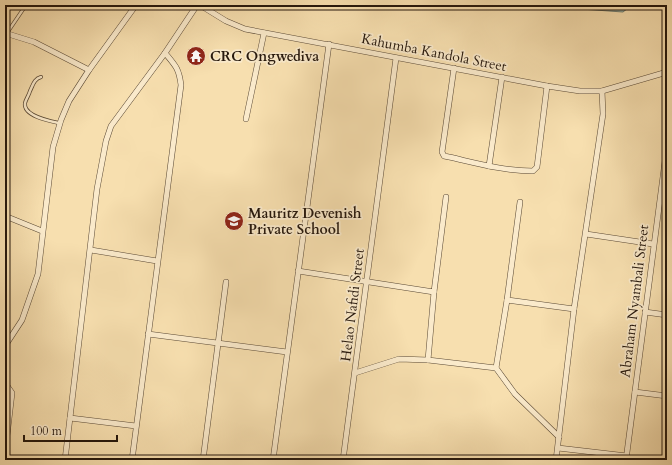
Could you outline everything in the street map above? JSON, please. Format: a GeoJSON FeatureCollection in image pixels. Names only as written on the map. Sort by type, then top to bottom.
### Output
{"type":"FeatureCollection","features":[{"type":"Feature","properties":{"kind":"street"},"geometry":{"type":"LineString","coordinates":[[5,346],[8,338],[22,320],[38,274],[53,147],[60,124],[69,101],[89,70],[136,5]]}},
{"type":"Feature","properties":{"kind":"street"},"geometry":{"type":"LineString","coordinates":[[65,460],[97,189],[106,141],[111,126],[199,5]]}},
{"type":"Feature","properties":{"kind":"street","name":"Kahumba Kandola Street"},"geometry":{"type":"LineString","coordinates":[[199,5],[226,21],[245,29],[580,91],[602,91],[667,72]]}},
{"type":"Feature","properties":{"kind":"street"},"geometry":{"type":"LineString","coordinates":[[6,33],[34,42],[89,70]]}},
{"type":"Feature","properties":{"kind":"street"},"geometry":{"type":"LineString","coordinates":[[246,119],[264,33]]}},
{"type":"Feature","properties":{"kind":"street"},"geometry":{"type":"LineString","coordinates":[[273,460],[329,44]]}},
{"type":"Feature","properties":{"kind":"street"},"geometry":{"type":"LineString","coordinates":[[132,460],[181,86],[179,72],[164,53]]}},
{"type":"Feature","properties":{"kind":"street","name":"Helao Nafidi Street"},"geometry":{"type":"LineString","coordinates":[[343,460],[396,58]]}},
{"type":"Feature","properties":{"kind":"street"},"geometry":{"type":"LineString","coordinates":[[454,68],[442,152],[444,156],[489,166],[520,171],[533,171],[537,167],[547,86]]}},
{"type":"Feature","properties":{"kind":"street"},"geometry":{"type":"LineString","coordinates":[[489,166],[502,77]]}},
{"type":"Feature","properties":{"kind":"street"},"geometry":{"type":"LineString","coordinates":[[556,460],[574,309],[603,114],[602,91]]}},
{"type":"Feature","properties":{"kind":"street","name":"Abraham Nyambali Street"},"geometry":{"type":"LineString","coordinates":[[627,458],[653,244],[667,146]]}},
{"type":"Feature","properties":{"kind":"street"},"geometry":{"type":"LineString","coordinates":[[428,360],[434,292],[446,197]]}},
{"type":"Feature","properties":{"kind":"street"},"geometry":{"type":"LineString","coordinates":[[520,202],[496,368],[515,394],[559,437]]}},
{"type":"Feature","properties":{"kind":"street"},"geometry":{"type":"LineString","coordinates":[[5,216],[42,231]]}},
{"type":"Feature","properties":{"kind":"street"},"geometry":{"type":"LineString","coordinates":[[586,234],[653,244]]}},
{"type":"Feature","properties":{"kind":"street"},"geometry":{"type":"LineString","coordinates":[[91,250],[157,261]]}},
{"type":"Feature","properties":{"kind":"street"},"geometry":{"type":"LineString","coordinates":[[298,271],[434,292]]}},
{"type":"Feature","properties":{"kind":"street"},"geometry":{"type":"LineString","coordinates":[[202,460],[226,282]]}},
{"type":"Feature","properties":{"kind":"street"},"geometry":{"type":"LineString","coordinates":[[507,300],[574,309]]}},
{"type":"Feature","properties":{"kind":"street"},"geometry":{"type":"LineString","coordinates":[[645,312],[667,315]]}},
{"type":"Feature","properties":{"kind":"street"},"geometry":{"type":"LineString","coordinates":[[148,334],[287,352]]}},
{"type":"Feature","properties":{"kind":"street"},"geometry":{"type":"LineString","coordinates":[[355,373],[399,359],[428,360],[496,368]]}},
{"type":"Feature","properties":{"kind":"street"},"geometry":{"type":"LineString","coordinates":[[5,383],[12,393],[5,453]]}},
{"type":"Feature","properties":{"kind":"street"},"geometry":{"type":"LineString","coordinates":[[635,392],[667,396]]}},
{"type":"Feature","properties":{"kind":"street"},"geometry":{"type":"LineString","coordinates":[[70,418],[136,426]]}},
{"type":"Feature","properties":{"kind":"street"},"geometry":{"type":"LineString","coordinates":[[558,448],[627,458]]}},
{"type":"Feature","properties":{"kind":"lane"},"geometry":{"type":"LineString","coordinates":[[6,33],[26,5]]}},
{"type":"Feature","properties":{"kind":"lane"},"geometry":{"type":"LineString","coordinates":[[41,77],[36,79],[34,83],[25,103],[26,110],[30,114],[60,124]]}},
{"type":"Feature","properties":{"kind":"water"},"geometry":{"type":"Polygon","coordinates":[[[577,5],[632,5],[623,12],[581,9],[577,5]]]}},
{"type":"Feature","properties":{"kind":"place","name":"CRC Ongwediva"},"geometry":{"type":"Point","coordinates":[196,56]}},
{"type":"Feature","properties":{"kind":"place","name":"Mauritz Devenish Private School"},"geometry":{"type":"Point","coordinates":[234,221]}}]}
